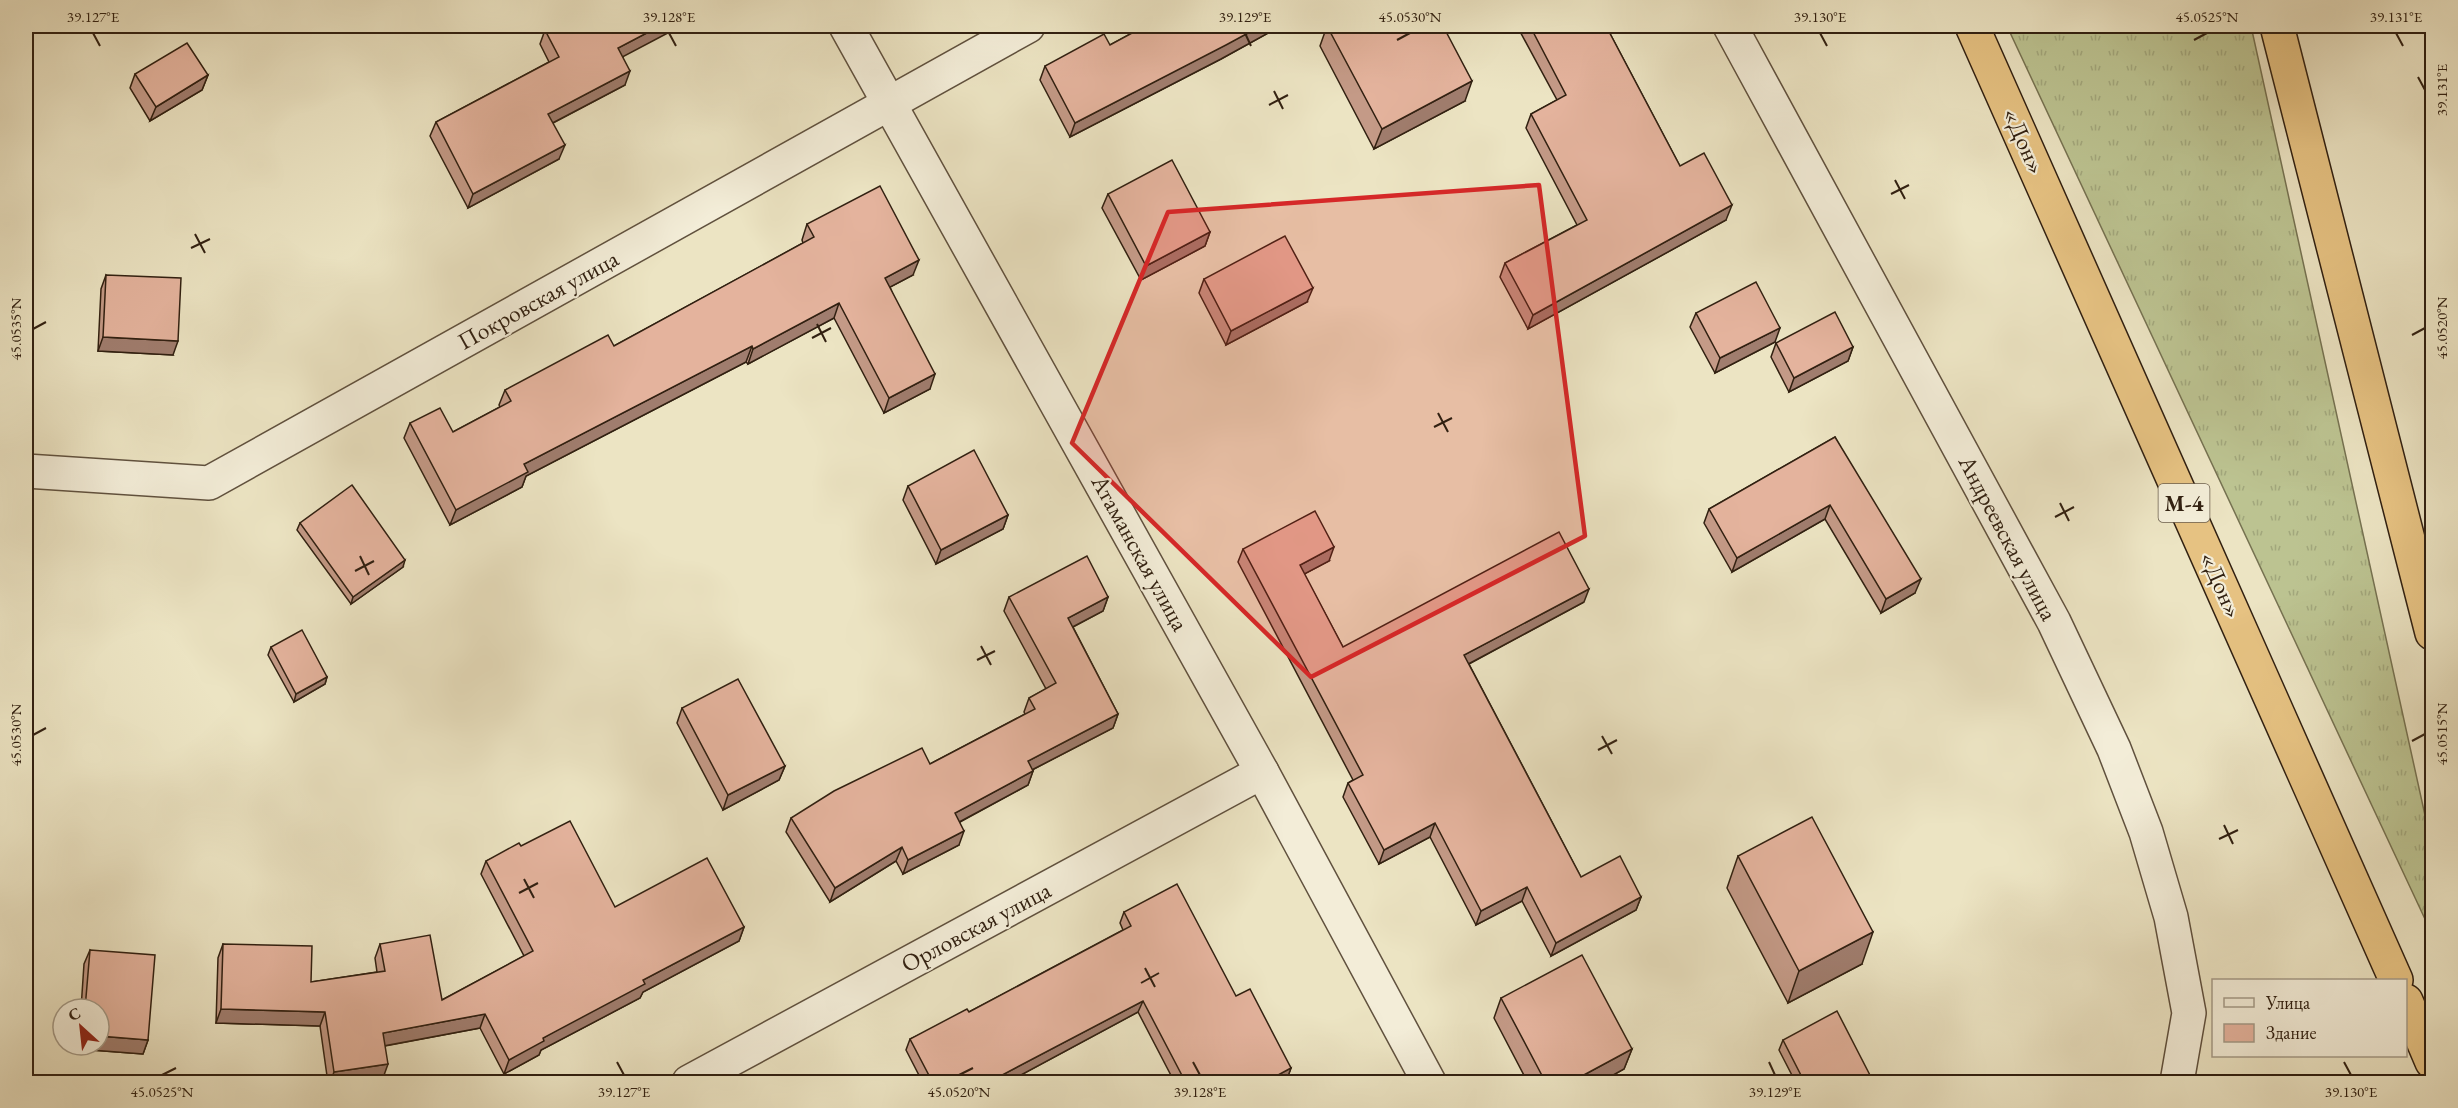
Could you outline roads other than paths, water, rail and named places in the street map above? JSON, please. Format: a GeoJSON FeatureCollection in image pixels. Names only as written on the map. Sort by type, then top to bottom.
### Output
{"type":"FeatureCollection","features":[{"type":"Feature","properties":{"kind":"highway","name":"«Дон»"},"geometry":{"type":"LineString","coordinates":[[1972,26],[2395,979]]}},
{"type":"Feature","properties":{"kind":"highway"},"geometry":{"type":"LineString","coordinates":[[2277,26],[2433,633]]}},
{"type":"Feature","properties":{"kind":"highway"},"geometry":{"type":"LineString","coordinates":[[2407,1003],[2433,1062]]}},
{"type":"Feature","properties":{"kind":"street","name":"Атаманская улица"},"geometry":{"type":"LineString","coordinates":[[846,26],[1262,772],[1429,1083]]}},
{"type":"Feature","properties":{"kind":"street","name":"Покровская улица"},"geometry":{"type":"LineString","coordinates":[[26,471],[209,483],[1028,26]]}},
{"type":"Feature","properties":{"kind":"street","name":"Андреевская улица"},"geometry":{"type":"LineString","coordinates":[[1730,26],[2054,622],[2114,749],[2146,832],[2171,917],[2189,1013],[2177,1083]]}},
{"type":"Feature","properties":{"kind":"street","name":"Орловская улица"},"geometry":{"type":"LineString","coordinates":[[689,1083],[1262,772]]}}]}
